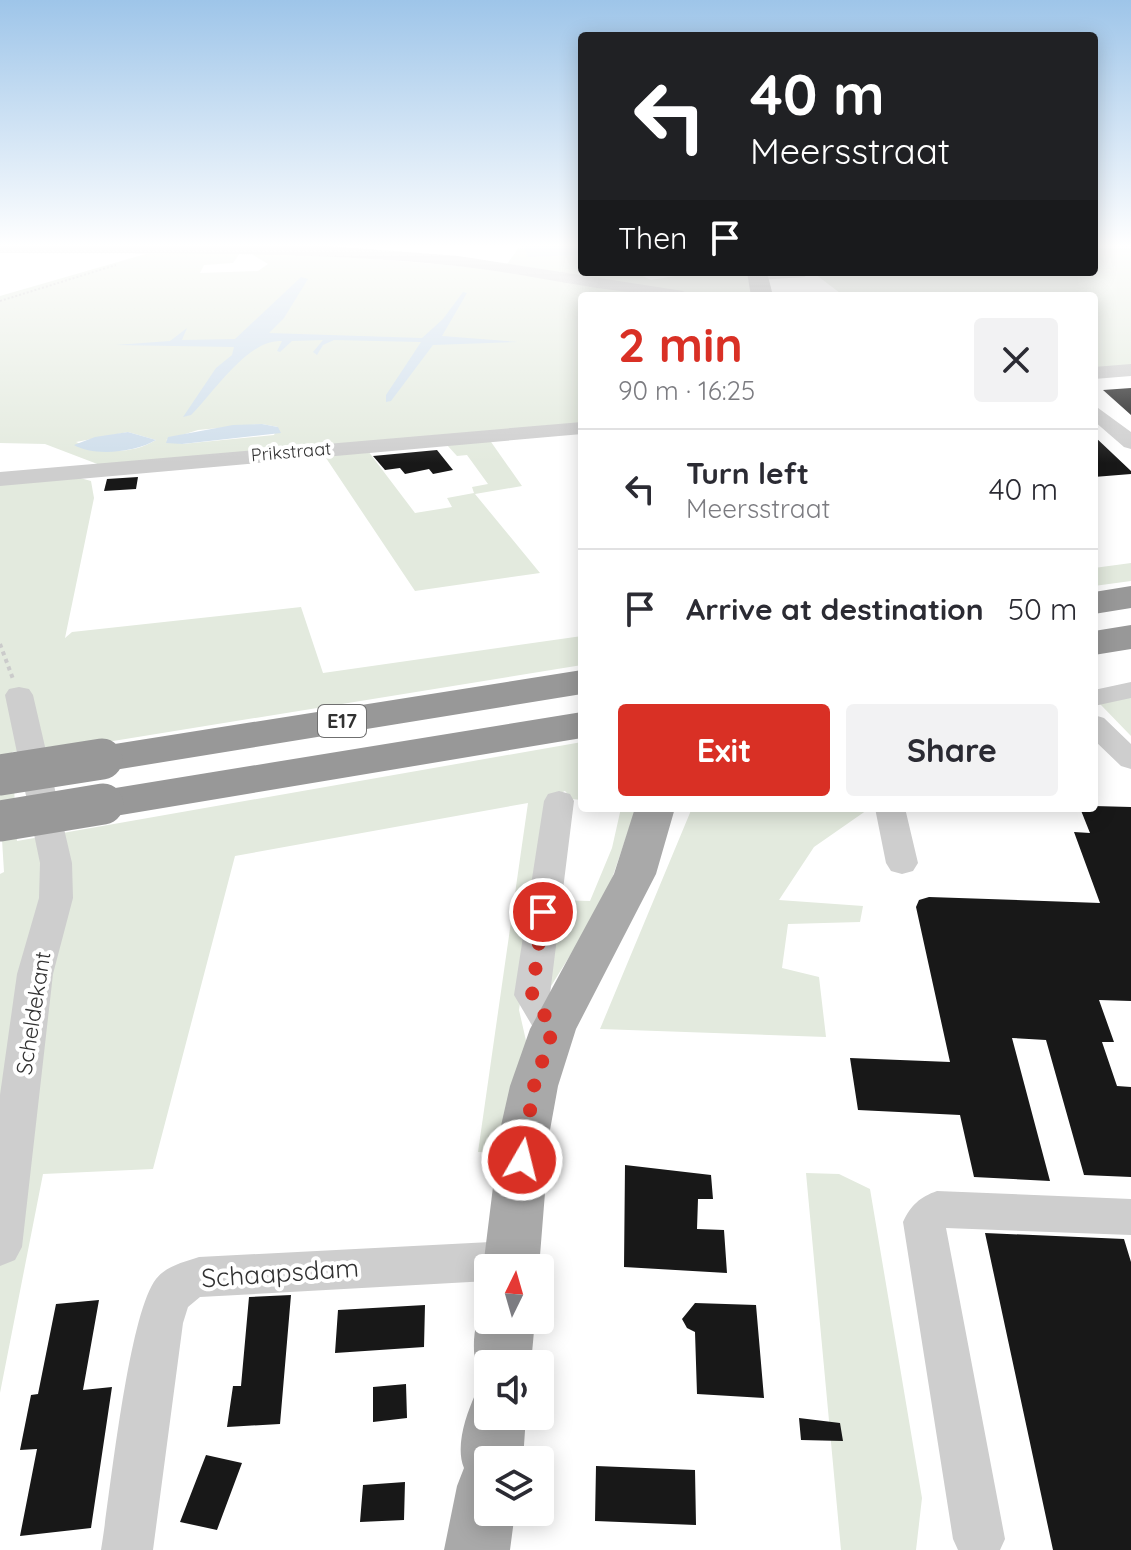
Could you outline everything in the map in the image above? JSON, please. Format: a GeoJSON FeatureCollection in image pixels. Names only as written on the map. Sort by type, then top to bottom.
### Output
{"type":"FeatureCollection","features":[{"type":"Feature","properties":{"kind":"highway"},"geometry":{"type":"LineString","coordinates":[[1098,602],[1131,597]]}},
{"type":"Feature","properties":{"kind":"highway"},"geometry":{"type":"LineString","coordinates":[[1098,642],[1131,637]]}},
{"type":"Feature","properties":{"kind":"highway","name":"E17"},"geometry":{"type":"LineString","coordinates":[[0,775],[578,683]]}},
{"type":"Feature","properties":{"kind":"highway","name":"E17"},"geometry":{"type":"LineString","coordinates":[[0,821],[578,726]]}},
{"type":"Feature","properties":{"kind":"main road"},"geometry":{"type":"LineString","coordinates":[[513,1254],[525,1130],[534,1086],[553,1029],[635,874],[654,812]]}},
{"type":"Feature","properties":{"kind":"main road"},"geometry":{"type":"LineString","coordinates":[[477,1550],[481,1526]]}},
{"type":"Feature","properties":{"kind":"street"},"geometry":{"type":"LineString","coordinates":[[1098,373],[1131,370]]}},
{"type":"Feature","properties":{"kind":"street"},"geometry":{"type":"LineString","coordinates":[[1098,416],[1131,443]]}},
{"type":"Feature","properties":{"kind":"street","name":"Prikstraat"},"geometry":{"type":"LineString","coordinates":[[0,479],[578,428]]}},
{"type":"Feature","properties":{"kind":"street"},"geometry":{"type":"LineString","coordinates":[[1098,697],[1131,690]]}},
{"type":"Feature","properties":{"kind":"street","name":"Scheldekant"},"geometry":{"type":"LineString","coordinates":[[0,1247],[35,974],[56,898],[56,863],[19,695]]}},
{"type":"Feature","properties":{"kind":"street"},"geometry":{"type":"LineString","coordinates":[[1098,728],[1131,760]]}},
{"type":"Feature","properties":{"kind":"street"},"geometry":{"type":"LineString","coordinates":[[553,1029],[532,995],[559,801]]}},
{"type":"Feature","properties":{"kind":"street"},"geometry":{"type":"LineString","coordinates":[[891,812],[902,863]]}},
{"type":"Feature","properties":{"kind":"street"},"geometry":{"type":"LineString","coordinates":[[979,1539],[924,1222],[937,1209],[1131,1217]]}},
{"type":"Feature","properties":{"kind":"street","name":"Schaapsdam"},"geometry":{"type":"LineString","coordinates":[[127,1550],[160,1323],[167,1298],[174,1288],[199,1277],[474,1266]]}},
{"type":"Feature","properties":{"kind":"path"},"geometry":{"type":"LineString","coordinates":[[0,644],[19,695]]}},
{"type":"Feature","properties":{"kind":"shaded area"},"geometry":{"type":"Polygon","coordinates":[[[0,318],[578,318],[578,426],[365,447],[415,513],[452,507],[447,498],[474,493],[472,487],[488,484],[467,455],[457,456],[447,445],[489,439],[522,486],[475,494],[540,573],[415,591],[322,452],[100,465],[45,444],[0,443],[0,318]],[[262,424],[198,430],[166,440],[182,444],[274,435],[278,427],[262,424]],[[128,432],[76,442],[116,451],[137,448],[156,440],[128,432]]]}},
{"type":"Feature","properties":{"kind":"shaded area"},"geometry":{"type":"Polygon","coordinates":[[[1098,318],[1131,318],[1131,368],[1098,371],[1098,318]]]}},
{"type":"Feature","properties":{"kind":"shaded area"},"geometry":{"type":"Polygon","coordinates":[[[80,478],[91,481],[94,498],[65,638],[72,632],[301,607],[323,673],[578,637],[578,666],[107,742],[107,739],[12,752],[17,841],[578,743],[578,800],[572,799],[565,791],[550,798],[519,1010],[527,1045],[501,1153],[478,1152],[528,803],[235,856],[153,1169],[43,1174],[0,1393],[0,874],[4,872],[0,807],[0,482],[80,478]]]}},
{"type":"Feature","properties":{"kind":"shaded area"},"geometry":{"type":"Polygon","coordinates":[[[1131,563],[1131,581],[1098,585],[1098,567],[1131,563]]]}},
{"type":"Feature","properties":{"kind":"shaded area"},"geometry":{"type":"Polygon","coordinates":[[[1131,697],[1131,736],[1100,704],[1131,697]]]}},
{"type":"Feature","properties":{"kind":"shaded area"},"geometry":{"type":"Polygon","coordinates":[[[620,812],[635,812],[605,899],[548,991],[555,900],[590,901],[612,848],[620,812]]]}},
{"type":"Feature","properties":{"kind":"shaded area"},"geometry":{"type":"Polygon","coordinates":[[[690,812],[864,812],[814,847],[779,900],[863,906],[860,922],[788,924],[782,968],[819,977],[826,1037],[600,1029],[690,812]]]}},
{"type":"Feature","properties":{"kind":"shaded area"},"geometry":{"type":"Polygon","coordinates":[[[806,1173],[839,1174],[870,1189],[922,1498],[916,1550],[841,1550],[806,1173]]]}},
{"type":"Feature","properties":{"kind":"water"},"geometry":{"type":"Polygon","coordinates":[[[257,318],[284,318],[269,333],[422,338],[443,318],[452,318],[442,336],[518,342],[433,345],[391,401],[386,402],[386,395],[421,342],[334,340],[323,345],[317,355],[313,352],[323,340],[292,341],[280,352],[277,351],[282,341],[270,342],[245,357],[191,415],[183,417],[216,368],[232,355],[234,347],[115,345],[170,341],[187,328],[182,340],[235,339],[257,318]]]}},
{"type":"Feature","properties":{"kind":"water"},"geometry":{"type":"Polygon","coordinates":[[[233,425],[278,427],[281,433],[166,443],[168,437],[233,425]]]}},
{"type":"Feature","properties":{"kind":"water"},"geometry":{"type":"Polygon","coordinates":[[[128,432],[156,440],[138,448],[115,452],[92,451],[74,445],[95,437],[128,432]]]}},
{"type":"Feature","properties":{"kind":"building"},"geometry":{"type":"Polygon","coordinates":[[[1131,388],[1131,415],[1103,390],[1131,388]]]}},
{"type":"Feature","properties":{"kind":"building"},"geometry":{"type":"Polygon","coordinates":[[[1098,440],[1131,471],[1131,474],[1098,477],[1098,440]]]}},
{"type":"Feature","properties":{"kind":"building"},"geometry":{"type":"Polygon","coordinates":[[[437,450],[453,470],[433,474],[429,469],[405,474],[400,468],[385,470],[373,456],[437,450]]]}},
{"type":"Feature","properties":{"kind":"building"},"geometry":{"type":"Polygon","coordinates":[[[138,477],[136,489],[104,491],[107,479],[138,477]]]}},
{"type":"Feature","properties":{"kind":"building"},"geometry":{"type":"Polygon","coordinates":[[[1098,806],[1131,807],[1131,1001],[1099,1000],[1114,1042],[1102,1042],[1117,1086],[1131,1087],[1131,1177],[1084,1175],[1046,1040],[1012,1038],[1050,1181],[974,1177],[960,1115],[858,1110],[850,1058],[950,1062],[916,907],[919,900],[929,897],[1100,903],[1074,832],[1090,833],[1082,812],[1098,812],[1098,806]]]}},
{"type":"Feature","properties":{"kind":"building"},"geometry":{"type":"Polygon","coordinates":[[[625,1165],[711,1175],[713,1199],[698,1199],[697,1229],[724,1230],[727,1273],[624,1267],[625,1165]]]}},
{"type":"Feature","properties":{"kind":"building"},"geometry":{"type":"Polygon","coordinates":[[[985,1233],[1124,1239],[1131,1262],[1131,1550],[1053,1550],[985,1233]]]}},
{"type":"Feature","properties":{"kind":"building"},"geometry":{"type":"Polygon","coordinates":[[[291,1295],[280,1424],[227,1427],[233,1386],[241,1386],[249,1297],[291,1295]]]}},
{"type":"Feature","properties":{"kind":"building"},"geometry":{"type":"Polygon","coordinates":[[[99,1300],[83,1390],[112,1387],[91,1528],[20,1536],[37,1449],[20,1450],[31,1395],[38,1394],[56,1304],[99,1300]]]}},
{"type":"Feature","properties":{"kind":"building"},"geometry":{"type":"Polygon","coordinates":[[[695,1303],[756,1305],[764,1398],[697,1394],[695,1332],[687,1328],[682,1319],[695,1303]]]}},
{"type":"Feature","properties":{"kind":"building"},"geometry":{"type":"Polygon","coordinates":[[[425,1305],[424,1347],[335,1353],[338,1310],[425,1305]]]}},
{"type":"Feature","properties":{"kind":"building"},"geometry":{"type":"Polygon","coordinates":[[[406,1384],[407,1418],[373,1422],[373,1387],[406,1384]]]}},
{"type":"Feature","properties":{"kind":"building"},"geometry":{"type":"Polygon","coordinates":[[[799,1418],[840,1423],[843,1441],[801,1440],[799,1418]]]}},
{"type":"Feature","properties":{"kind":"building"},"geometry":{"type":"Polygon","coordinates":[[[206,1455],[242,1463],[217,1530],[180,1522],[206,1455]]]}},
{"type":"Feature","properties":{"kind":"building"},"geometry":{"type":"Polygon","coordinates":[[[596,1466],[695,1470],[696,1525],[595,1521],[596,1466]]]}},
{"type":"Feature","properties":{"kind":"building"},"geometry":{"type":"Polygon","coordinates":[[[405,1482],[404,1520],[360,1522],[363,1485],[405,1482]]]}},
{"type":"Feature","properties":{"kind":"route"},"geometry":{"type":"LineString","coordinates":[[522,1160],[534,1086],[553,1029],[532,995],[543,912]]}}]}
